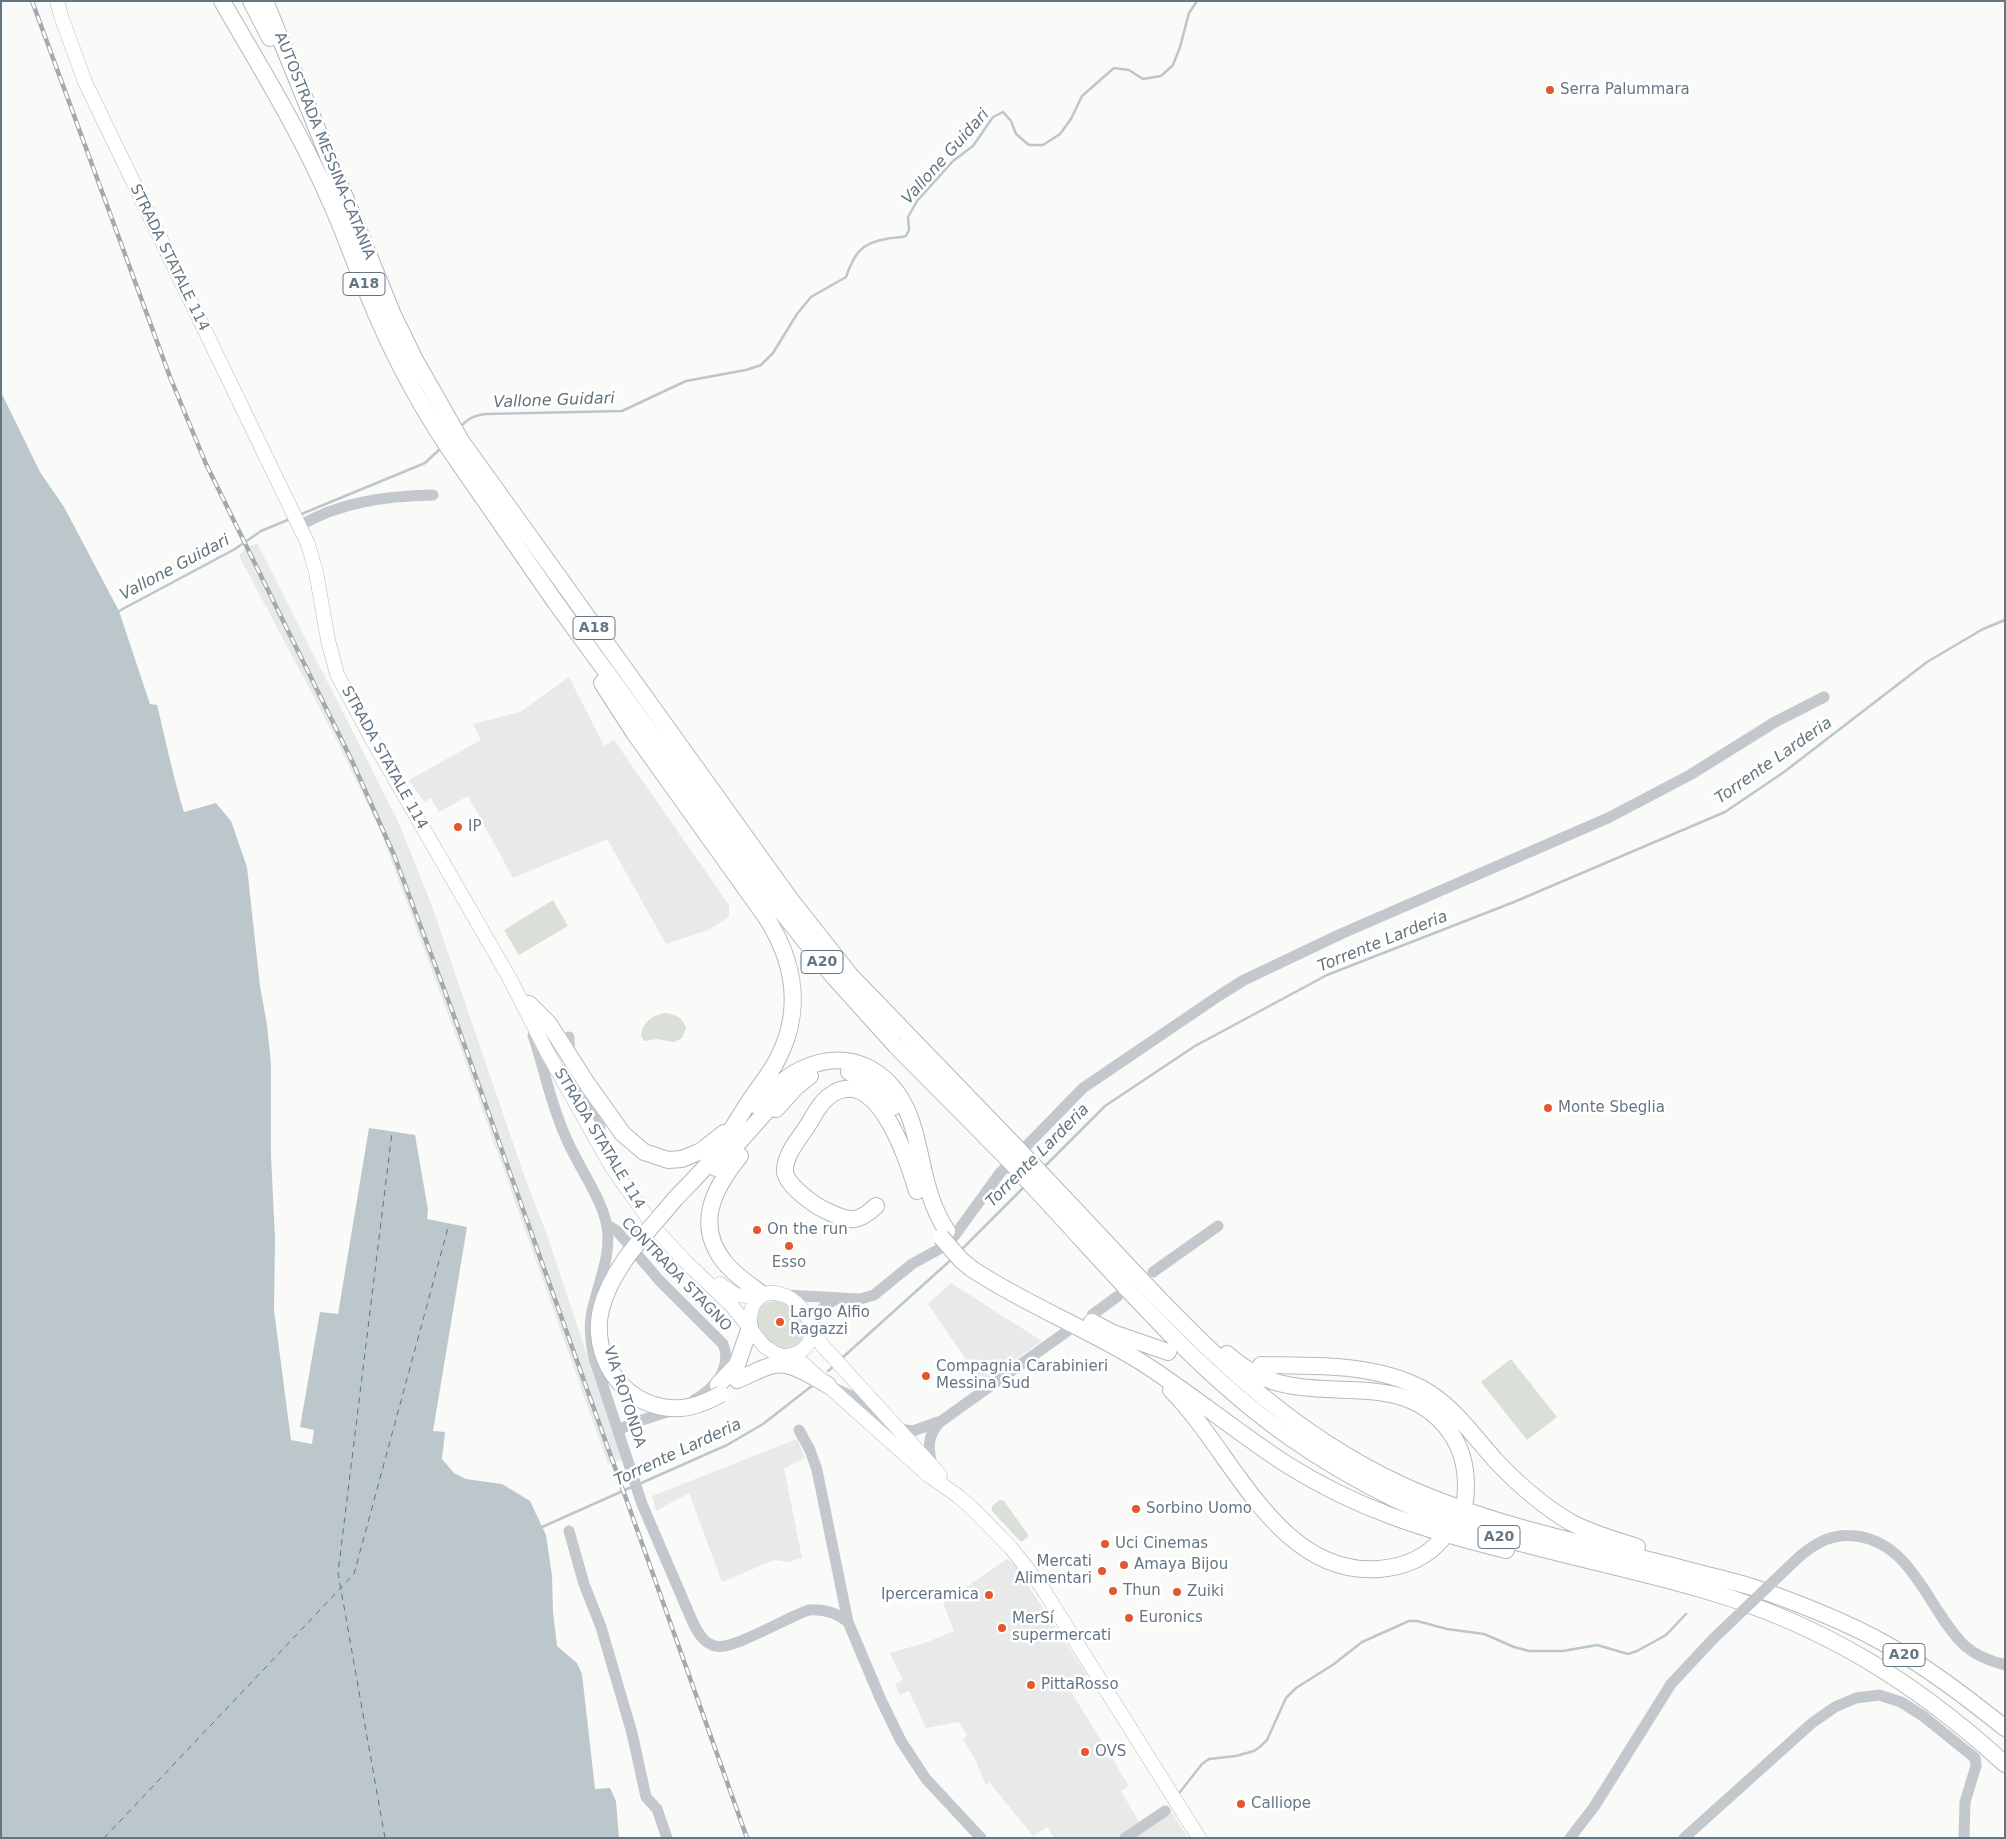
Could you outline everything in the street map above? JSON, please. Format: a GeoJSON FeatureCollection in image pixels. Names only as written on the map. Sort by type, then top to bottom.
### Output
{"type":"FeatureCollection","features":[{"type":"Feature","properties":{"kind":"highway"},"geometry":{"type":"LineString","coordinates":[[213,1],[262,69]]}},
{"type":"Feature","properties":{"kind":"highway","name":"AUTOSTRADA MESSINA-CATANIA"},"geometry":{"type":"LineString","coordinates":[[222,1],[297,132],[331,201],[367,294],[390,344],[444,428]]}},
{"type":"Feature","properties":{"kind":"highway"},"geometry":{"type":"LineString","coordinates":[[230,1],[262,69]]}},
{"type":"Feature","properties":{"kind":"highway"},"geometry":{"type":"LineString","coordinates":[[251,1],[316,124]]}},
{"type":"Feature","properties":{"kind":"highway","name":"AUTOSTRADA MESSINA-CATANIA"},"geometry":{"type":"LineString","coordinates":[[266,3],[393,315],[415,360],[444,428]]}},
{"type":"Feature","properties":{"kind":"highway","name":"A18"},"geometry":{"type":"LineString","coordinates":[[444,428],[556,603],[666,741]]}},
{"type":"Feature","properties":{"kind":"highway","name":"A18"},"geometry":{"type":"LineString","coordinates":[[455,446],[666,741]]}},
{"type":"Feature","properties":{"kind":"highway"},"geometry":{"type":"LineString","coordinates":[[556,603],[589,662],[634,734],[766,917],[777,934],[787,956],[793,994],[791,1021],[787,1036],[768,1076],[715,1155],[679,1203]]}},
{"type":"Feature","properties":{"kind":"highway","name":"A20"},"geometry":{"type":"LineString","coordinates":[[666,741],[777,906],[833,976],[896,1046],[1012,1153],[1214,1356],[1248,1386],[1316,1438],[1350,1459],[1401,1485],[1472,1514],[1548,1536],[1728,1580],[1813,1610],[1882,1642],[1952,1687],[2005,1728]]}},
{"type":"Feature","properties":{"kind":"highway"},"geometry":{"type":"LineString","coordinates":[[526,1006],[546,1020],[588,1085],[607,1124],[650,1156],[668,1160],[682,1159],[701,1151],[782,1081],[801,1069],[819,1062],[838,1060],[870,1068],[890,1083],[906,1110],[913,1127],[928,1192],[944,1234],[955,1254],[975,1266],[1113,1333],[1168,1352]]}},
{"type":"Feature","properties":{"kind":"highway"},"geometry":{"type":"LineString","coordinates":[[569,1037],[607,1124]]}},
{"type":"Feature","properties":{"kind":"highway"},"geometry":{"type":"LineString","coordinates":[[828,1385],[796,1368],[779,1364],[768,1366],[737,1380],[693,1406],[672,1408],[656,1406],[637,1397],[619,1383],[611,1373],[601,1354],[599,1321],[608,1292],[625,1261],[679,1203],[771,1105],[785,1092],[810,1076],[824,1071],[842,1070],[866,1079],[879,1089],[891,1104],[901,1125],[909,1151],[913,1176]]}},
{"type":"Feature","properties":{"kind":"highway"},"geometry":{"type":"LineString","coordinates":[[760,1295],[732,1270],[716,1249],[709,1224],[710,1207],[715,1192],[733,1164],[780,1104],[796,1087],[810,1076]]}},
{"type":"Feature","properties":{"kind":"highway"},"geometry":{"type":"LineString","coordinates":[[876,1206],[866,1215],[854,1220],[824,1210],[808,1199],[790,1182],[785,1173],[788,1158],[819,1107],[830,1096],[844,1090],[860,1091],[873,1099],[886,1115],[898,1138],[924,1210],[944,1234]]}},
{"type":"Feature","properties":{"kind":"highway"},"geometry":{"type":"LineString","coordinates":[[1064,1205],[1102,1227],[1210,1340],[1244,1367],[1264,1378],[1287,1385],[1386,1392],[1413,1401],[1428,1409],[1449,1430],[1461,1454],[1466,1472],[1465,1501]]}},
{"type":"Feature","properties":{"kind":"highway","name":"A20"},"geometry":{"type":"LineString","coordinates":[[1064,1205],[1145,1307],[1210,1372],[1269,1422],[1343,1471],[1396,1499],[1466,1527],[1544,1550],[1704,1590],[1763,1610],[1802,1626],[1848,1648],[1884,1669],[1939,1707],[2005,1764]]}},
{"type":"Feature","properties":{"kind":"highway"},"geometry":{"type":"LineString","coordinates":[[975,1266],[997,1285],[1086,1331],[1148,1367],[1185,1391],[1288,1465],[1346,1498],[1416,1526],[1461,1539],[1608,1574],[1657,1578]]}},
{"type":"Feature","properties":{"kind":"highway"},"geometry":{"type":"LineString","coordinates":[[719,1390],[737,1365],[750,1327]]}},
{"type":"Feature","properties":{"kind":"highway"},"geometry":{"type":"LineString","coordinates":[[737,1380],[754,1364],[781,1355]]}},
{"type":"Feature","properties":{"kind":"highway"},"geometry":{"type":"LineString","coordinates":[[1261,1365],[1358,1369],[1383,1374],[1411,1383],[1445,1405],[1520,1484],[1541,1502],[1571,1522],[1622,1542],[1698,1563],[1728,1580]]}},
{"type":"Feature","properties":{"kind":"highway"},"geometry":{"type":"LineString","coordinates":[[1148,1367],[1193,1414],[1257,1503],[1279,1526],[1309,1550],[1327,1560],[1346,1567],[1359,1570],[1386,1569],[1412,1562],[1430,1551],[1442,1539]]}},
{"type":"Feature","properties":{"kind":"main road","name":"STRADA STATALE 114"},"geometry":{"type":"LineString","coordinates":[[57,1],[89,91],[296,519],[313,560],[328,640],[337,674],[526,1006],[613,1169],[647,1219],[671,1248],[732,1306],[750,1327]]}},
{"type":"Feature","properties":{"kind":"main road","name":"STRADA STATALE 114"},"geometry":{"type":"LineString","coordinates":[[565,1077],[607,1124],[620,1162],[672,1236],[727,1290],[741,1296],[760,1295]]}},
{"type":"Feature","properties":{"kind":"main road"},"geometry":{"type":"LineString","coordinates":[[958,1496],[928,1474],[910,1451],[899,1429],[822,1345],[801,1308],[783,1295],[772,1293],[760,1295],[750,1312],[750,1327],[764,1346],[781,1355],[801,1362],[910,1451],[932,1466],[958,1496],[999,1534],[1041,1586],[1199,1838]]}},
{"type":"Feature","properties":{"kind":"main road"},"geometry":{"type":"LineString","coordinates":[[781,1355],[792,1356],[803,1350],[811,1340],[812,1328]]}},
{"type":"Feature","properties":{"kind":"street"},"geometry":{"type":"LineString","coordinates":[[296,519],[357,503],[404,496],[432,495]]}},
{"type":"Feature","properties":{"kind":"street"},"geometry":{"type":"LineString","coordinates":[[783,1295],[837,1299],[865,1299],[874,1296],[912,1264],[943,1247],[961,1229],[1000,1173],[1083,1088],[1220,995],[1244,980],[1343,933],[1608,818],[1690,775],[1775,722],[1824,697]]}},
{"type":"Feature","properties":{"kind":"street","name":"VIA ROTONDA"},"geometry":{"type":"LineString","coordinates":[[526,1006],[546,1084],[559,1123],[572,1154],[600,1206],[607,1225],[608,1246],[591,1315],[590,1340],[594,1358],[642,1504],[700,1637],[709,1644],[719,1647],[729,1645],[809,1610],[821,1610],[835,1614],[848,1622]]}},
{"type":"Feature","properties":{"kind":"street"},"geometry":{"type":"LineString","coordinates":[[559,1123],[556,1092],[565,1077],[570,1056],[569,1037]]}},
{"type":"Feature","properties":{"kind":"street"},"geometry":{"type":"LineString","coordinates":[[546,1084],[565,1077]]}},
{"type":"Feature","properties":{"kind":"street","name":"CONTRADA STAGNO"},"geometry":{"type":"LineString","coordinates":[[607,1225],[617,1231],[659,1280],[723,1344],[726,1356],[720,1376],[711,1388],[700,1397],[677,1408],[633,1423],[620,1435]]}},
{"type":"Feature","properties":{"kind":"street"},"geometry":{"type":"LineString","coordinates":[[1153,1272],[1218,1226]]}},
{"type":"Feature","properties":{"kind":"street"},"geometry":{"type":"LineString","coordinates":[[1092,1315],[1118,1296]]}},
{"type":"Feature","properties":{"kind":"street"},"geometry":{"type":"LineString","coordinates":[[812,1328],[819,1312],[829,1302],[837,1299]]}},
{"type":"Feature","properties":{"kind":"street"},"geometry":{"type":"LineString","coordinates":[[910,1451],[940,1422],[1074,1327]]}},
{"type":"Feature","properties":{"kind":"street"},"geometry":{"type":"LineString","coordinates":[[899,1429],[913,1431],[930,1430]]}},
{"type":"Feature","properties":{"kind":"street"},"geometry":{"type":"LineString","coordinates":[[799,1430],[810,1450],[816,1470],[848,1622],[881,1700],[901,1741],[933,1789],[979,1837]]}},
{"type":"Feature","properties":{"kind":"street"},"geometry":{"type":"LineString","coordinates":[[930,1430],[928,1445],[932,1466]]}},
{"type":"Feature","properties":{"kind":"street"},"geometry":{"type":"LineString","coordinates":[[569,1531],[632,1733],[646,1797],[657,1810],[667,1838]]}},
{"type":"Feature","properties":{"kind":"street"},"geometry":{"type":"LineString","coordinates":[[1570,1838],[1598,1802],[1671,1684],[1714,1638],[1800,1556],[1819,1542],[1833,1536],[1856,1536],[1880,1543],[1901,1559],[1963,1644],[1982,1657],[2005,1665]]}},
{"type":"Feature","properties":{"kind":"street"},"geometry":{"type":"LineString","coordinates":[[1684,1838],[1819,1717],[1845,1702],[1866,1696],[1879,1695],[1895,1699],[1916,1710],[1975,1758],[1976,1766],[1965,1802],[1964,1838]]}},
{"type":"Feature","properties":{"kind":"street"},"geometry":{"type":"LineString","coordinates":[[1125,1838],[1165,1810]]}},
{"type":"Feature","properties":{"kind":"shaded area"},"geometry":{"type":"Polygon","coordinates":[[[1,392],[40,472],[64,507],[119,611],[150,704],[157,705],[184,812],[216,803],[231,821],[247,867],[271,1064],[271,1156],[275,1238],[274,1310],[291,1440],[312,1444],[314,1430],[300,1427],[320,1312],[338,1314],[369,1128],[415,1135],[428,1210],[427,1219],[467,1227],[433,1431],[445,1432],[442,1459],[454,1473],[466,1479],[502,1484],[530,1501],[546,1535],[552,1576],[553,1612],[557,1646],[577,1663],[582,1674],[595,1789],[610,1788],[616,1801],[619,1838],[1,1838],[1,392]]]}},
{"type":"Feature","properties":{"kind":"shaded area"},"geometry":{"type":"Polygon","coordinates":[[[257,543],[398,821],[432,906],[524,1175],[547,1235],[622,1460],[608,1464],[463,1055],[380,830],[333,733],[239,556],[245,549],[257,543]]]}},
{"type":"Feature","properties":{"kind":"shaded area"},"geometry":{"type":"Polygon","coordinates":[[[569,677],[604,746],[614,740],[729,905],[729,917],[708,930],[666,944],[607,839],[513,878],[468,796],[439,812],[431,798],[424,802],[409,780],[481,740],[473,724],[520,712],[569,677]]]}},
{"type":"Feature","properties":{"kind":"shaded area"},"geometry":{"type":"Polygon","coordinates":[[[553,900],[568,926],[519,955],[504,930],[553,900]]]}},
{"type":"Feature","properties":{"kind":"shaded area"},"geometry":{"type":"Polygon","coordinates":[[[664,1013],[675,1015],[683,1021],[686,1028],[682,1038],[674,1042],[657,1039],[644,1041],[641,1035],[646,1023],[664,1013]]]}},
{"type":"Feature","properties":{"kind":"shaded area"},"geometry":{"type":"Polygon","coordinates":[[[951,1283],[1042,1341],[982,1383],[928,1304],[951,1283]]]}},
{"type":"Feature","properties":{"kind":"shaded area"},"geometry":{"type":"Polygon","coordinates":[[[775,1301],[791,1308],[799,1317],[803,1334],[800,1344],[795,1347],[789,1349],[779,1348],[764,1336],[759,1327],[758,1310],[764,1304],[775,1301]]]}},
{"type":"Feature","properties":{"kind":"shaded area"},"geometry":{"type":"Polygon","coordinates":[[[1511,1359],[1557,1417],[1527,1440],[1481,1382],[1511,1359]]]}},
{"type":"Feature","properties":{"kind":"shaded area"},"geometry":{"type":"Polygon","coordinates":[[[797,1439],[805,1458],[784,1468],[802,1558],[788,1562],[774,1560],[722,1582],[689,1493],[656,1511],[652,1496],[797,1439]]]}},
{"type":"Feature","properties":{"kind":"shaded area"},"geometry":{"type":"Polygon","coordinates":[[[1000,1500],[1004,1501],[1029,1536],[1021,1542],[992,1511],[992,1506],[1000,1500]]]}},
{"type":"Feature","properties":{"kind":"shaded area"},"geometry":{"type":"Polygon","coordinates":[[[1007,1559],[1014,1564],[1087,1675],[1069,1688],[1129,1786],[1121,1791],[1140,1823],[1168,1806],[1188,1838],[1054,1838],[1047,1827],[1033,1836],[989,1782],[986,1785],[976,1761],[963,1739],[967,1736],[959,1722],[926,1728],[909,1691],[900,1695],[895,1684],[903,1680],[890,1653],[925,1643],[954,1631],[943,1603],[1007,1559]]]}},
{"type":"Feature","properties":{"kind":"waterway","name":"Vallone Guidari"},"geometry":{"type":"LineString","coordinates":[[461,426],[472,417],[486,414],[622,411],[686,381],[746,370],[761,365],[773,353],[797,314],[811,297],[846,277],[852,262],[864,247],[877,241],[906,236],[909,230],[908,217],[917,201],[953,161],[973,146],[993,117],[1003,112],[1011,121],[1016,134],[1029,145],[1043,145],[1060,134],[1071,119],[1082,96],[1114,68],[1129,70],[1143,79],[1161,76],[1173,65],[1189,13],[1197,1]]}},
{"type":"Feature","properties":{"kind":"waterway","name":"Vallone Guidari"},"geometry":{"type":"LineString","coordinates":[[299,515],[425,463],[442,447]]}},
{"type":"Feature","properties":{"kind":"waterway","name":"Vallone Guidari"},"geometry":{"type":"LineString","coordinates":[[119,611],[235,549],[261,531],[290,519]]}},
{"type":"Feature","properties":{"kind":"waterway","name":"Torrente Larderia"},"geometry":{"type":"LineString","coordinates":[[1043,1168],[1105,1106],[1195,1046],[1327,975],[1514,902],[1725,812],[1784,772],[1927,662],[1983,629],[2005,620]]}},
{"type":"Feature","properties":{"kind":"waterway","name":"Torrente Larderia"},"geometry":{"type":"LineString","coordinates":[[960,1251],[1025,1186]]}},
{"type":"Feature","properties":{"kind":"waterway","name":"Torrente Larderia"},"geometry":{"type":"LineString","coordinates":[[842,1358],[953,1258]]}},
{"type":"Feature","properties":{"kind":"waterway","name":"Torrente Larderia"},"geometry":{"type":"LineString","coordinates":[[828,1371],[834,1366]]}},
{"type":"Feature","properties":{"kind":"waterway","name":"Torrente Larderia"},"geometry":{"type":"LineString","coordinates":[[639,1484],[727,1445],[763,1424],[813,1385]]}},
{"type":"Feature","properties":{"kind":"waterway","name":"Torrente Larderia"},"geometry":{"type":"LineString","coordinates":[[542,1527],[634,1486]]}},
{"type":"Feature","properties":{"kind":"waterway"},"geometry":{"type":"LineString","coordinates":[[1180,1792],[1202,1764],[1209,1759],[1236,1756],[1254,1751],[1261,1746],[1267,1740],[1286,1698],[1296,1688],[1334,1664],[1362,1642],[1409,1621],[1484,1634],[1514,1647],[1529,1651],[1563,1651],[1597,1645],[1628,1654],[1666,1635],[1686,1614]]}},
{"type":"Feature","properties":{"kind":"ferry route"},"geometry":{"type":"LineString","coordinates":[[385,1838],[338,1573],[392,1132]]}},
{"type":"Feature","properties":{"kind":"ferry route"},"geometry":{"type":"LineString","coordinates":[[104,1838],[354,1574],[449,1224]]}},
{"type":"Feature","properties":{"kind":"railway"},"geometry":{"type":"LineString","coordinates":[[32,1],[170,377],[206,464],[352,761],[394,855],[453,1013],[747,1838]]}},
{"type":"Feature","properties":{"kind":"place","name":"Serra Palummara"},"geometry":{"type":"Point","coordinates":[1550,90]}},
{"type":"Feature","properties":{"kind":"place","name":"IP"},"geometry":{"type":"Point","coordinates":[458,827]}},
{"type":"Feature","properties":{"kind":"place","name":"Monte Sbeglia"},"geometry":{"type":"Point","coordinates":[1548,1108]}},
{"type":"Feature","properties":{"kind":"place","name":"On the run"},"geometry":{"type":"Point","coordinates":[757,1230]}},
{"type":"Feature","properties":{"kind":"place","name":"Esso"},"geometry":{"type":"Point","coordinates":[789,1246]}},
{"type":"Feature","properties":{"kind":"place","name":"Largo Alfio Ragazzi"},"geometry":{"type":"Point","coordinates":[780,1322]}},
{"type":"Feature","properties":{"kind":"place","name":"Compagnia Carabinieri Messina Sud"},"geometry":{"type":"Point","coordinates":[926,1376]}},
{"type":"Feature","properties":{"kind":"place","name":"Sorbino Uomo"},"geometry":{"type":"Point","coordinates":[1136,1509]}},
{"type":"Feature","properties":{"kind":"place","name":"Uci Cinemas"},"geometry":{"type":"Point","coordinates":[1105,1544]}},
{"type":"Feature","properties":{"kind":"place","name":"Amaya Bijou"},"geometry":{"type":"Point","coordinates":[1124,1565]}},
{"type":"Feature","properties":{"kind":"place","name":"Mercati Alimentari"},"geometry":{"type":"Point","coordinates":[1102,1571]}},
{"type":"Feature","properties":{"kind":"place","name":"Thun"},"geometry":{"type":"Point","coordinates":[1113,1591]}},
{"type":"Feature","properties":{"kind":"place","name":"Zuiki"},"geometry":{"type":"Point","coordinates":[1177,1592]}},
{"type":"Feature","properties":{"kind":"place","name":"Iperceramica"},"geometry":{"type":"Point","coordinates":[989,1595]}},
{"type":"Feature","properties":{"kind":"place","name":"Euronics"},"geometry":{"type":"Point","coordinates":[1129,1618]}},
{"type":"Feature","properties":{"kind":"place","name":"MerSí supermercati"},"geometry":{"type":"Point","coordinates":[1002,1628]}},
{"type":"Feature","properties":{"kind":"place","name":"PittaRosso"},"geometry":{"type":"Point","coordinates":[1031,1685]}},
{"type":"Feature","properties":{"kind":"place","name":"OVS"},"geometry":{"type":"Point","coordinates":[1085,1752]}},
{"type":"Feature","properties":{"kind":"place","name":"Calliope"},"geometry":{"type":"Point","coordinates":[1241,1804]}}]}
